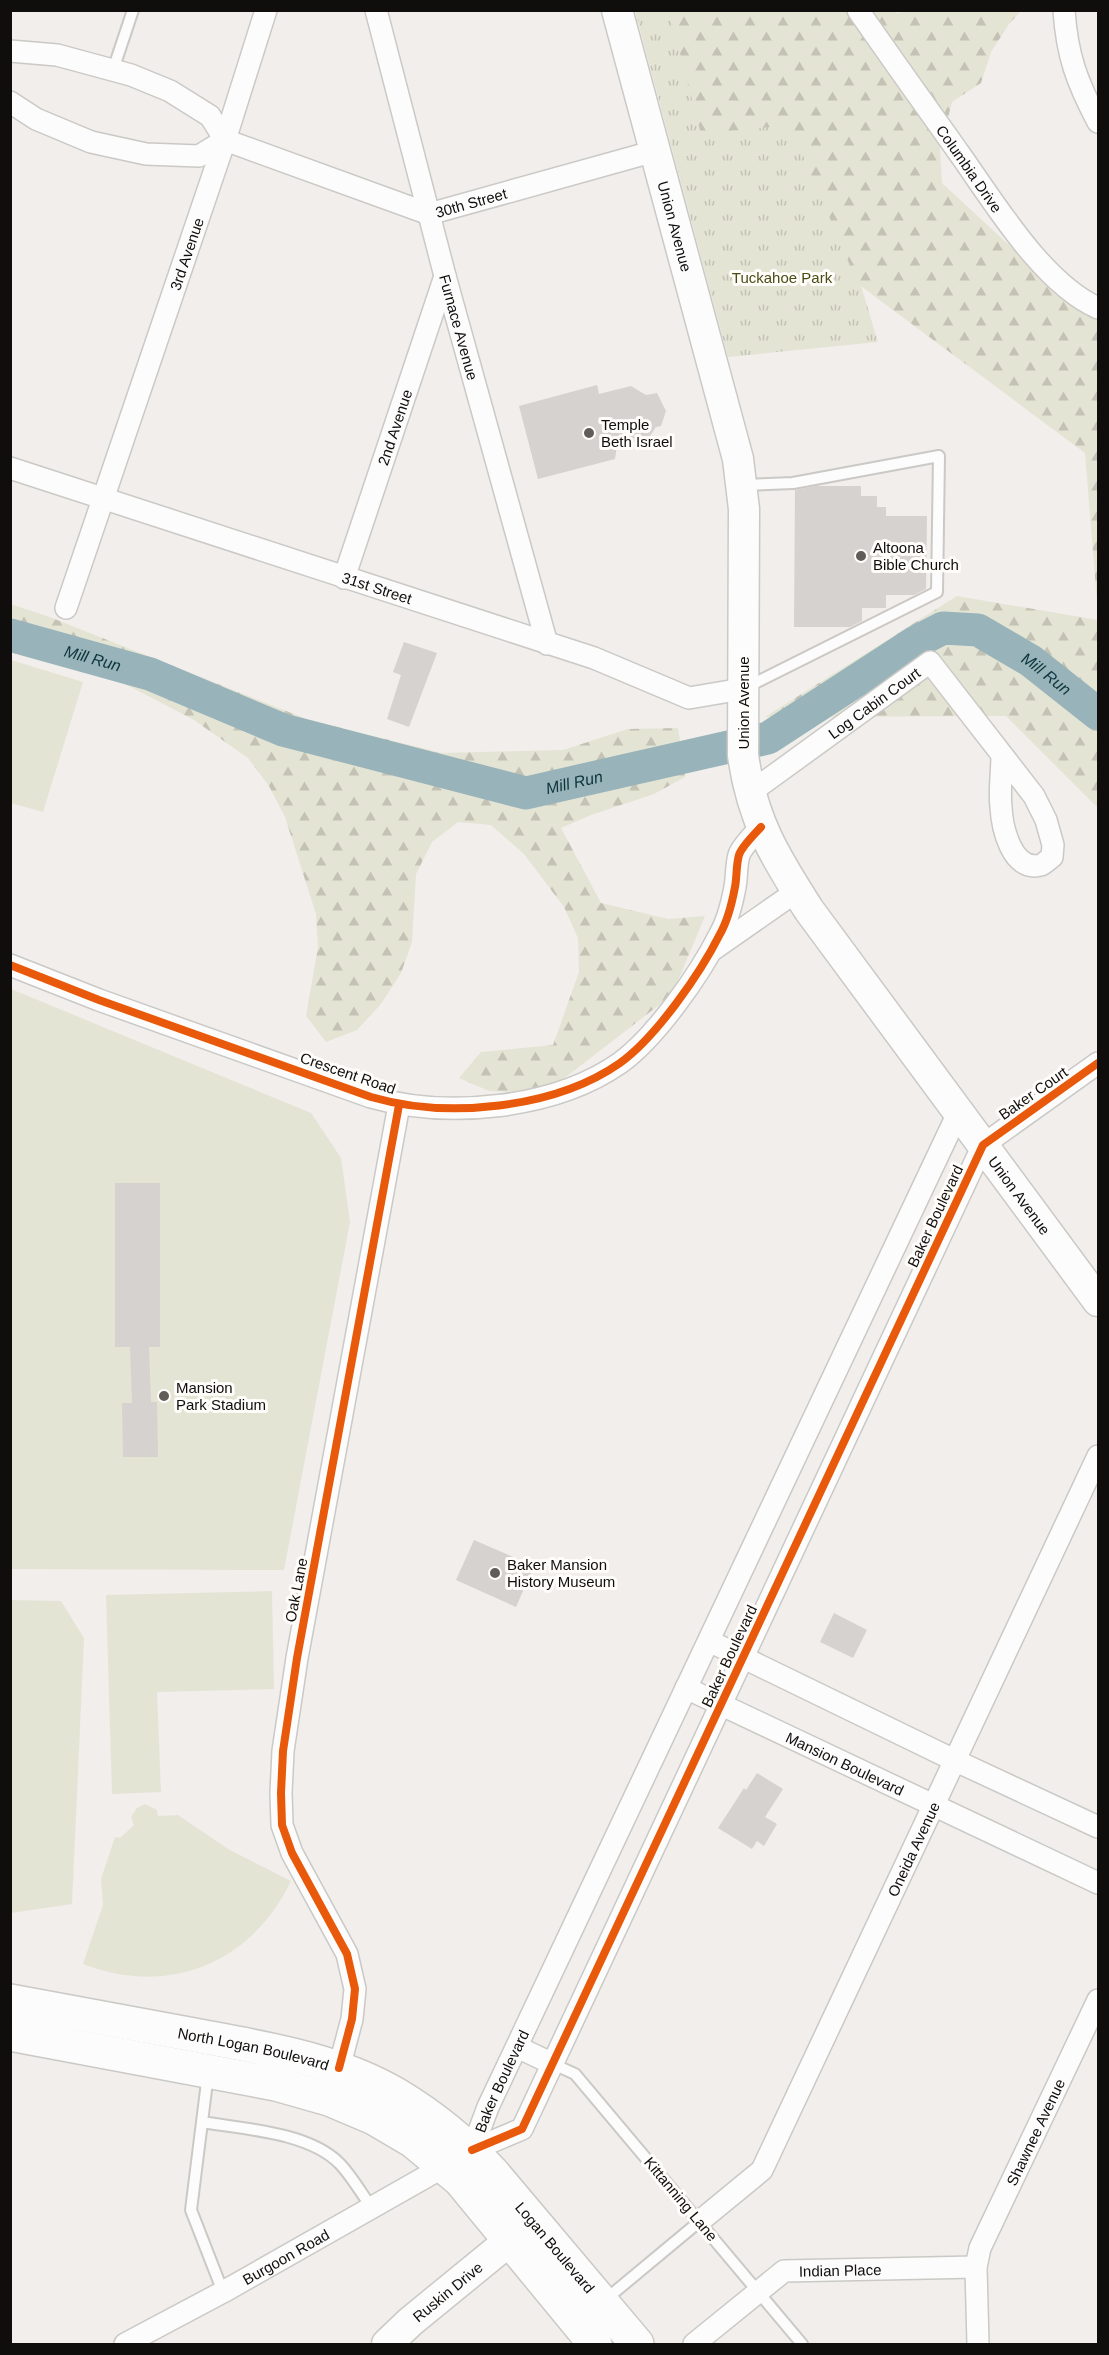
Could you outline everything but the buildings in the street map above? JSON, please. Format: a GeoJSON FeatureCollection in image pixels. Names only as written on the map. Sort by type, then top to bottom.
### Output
{"type":"FeatureCollection","features":[{"type":"Feature","properties":{"kind":"main road","name":"Union Avenue"},"geometry":{"type":"LineString","coordinates":[[617,10],[738,459],[745,540],[743,743],[751,792],[761,827],[776,858],[797,891],[1098,1301]]}},
{"type":"Feature","properties":{"kind":"main road","name":"North Logan Boulevard"},"geometry":{"type":"LineString","coordinates":[[10,2001],[284,2052],[339,2068],[396,2094],[440,2124],[458,2158]]}},
{"type":"Feature","properties":{"kind":"main road","name":"North Logan Boulevard"},"geometry":{"type":"LineString","coordinates":[[10,2034],[276,2084],[329,2099],[374,2118],[413,2141],[458,2158]]}},
{"type":"Feature","properties":{"kind":"main road"},"geometry":{"type":"LineString","coordinates":[[458,2158],[460,2180],[595,2344]]}},
{"type":"Feature","properties":{"kind":"main road","name":"Logan Boulevard"},"geometry":{"type":"LineString","coordinates":[[458,2158],[501,2182],[638,2344]]}},
{"type":"Feature","properties":{"kind":"main road","name":"Ruskin Drive"},"geometry":{"type":"LineString","coordinates":[[387,2344],[410,2322],[509,2241]]}},
{"type":"Feature","properties":{"kind":"street","name":"3rd Avenue"},"geometry":{"type":"LineString","coordinates":[[66,608],[225,140],[266,10]]}},
{"type":"Feature","properties":{"kind":"street","name":"Furnace Avenue"},"geometry":{"type":"LineString","coordinates":[[376,10],[445,276],[547,644]]}},
{"type":"Feature","properties":{"kind":"street","name":"Columbia Drive"},"geometry":{"type":"LineString","coordinates":[[858,10],[1000,212],[1034,255],[1066,287],[1098,308]]}},
{"type":"Feature","properties":{"kind":"street"},"geometry":{"type":"LineString","coordinates":[[1064,10],[1065,30],[1074,74],[1098,122]]}},
{"type":"Feature","properties":{"kind":"street"},"geometry":{"type":"LineString","coordinates":[[10,51],[57,55],[131,75],[170,91],[210,116],[225,140],[199,156],[146,154],[91,142],[36,119],[10,102]]}},
{"type":"Feature","properties":{"kind":"street","name":"30th Street"},"geometry":{"type":"LineString","coordinates":[[225,140],[429,214],[655,151]]}},
{"type":"Feature","properties":{"kind":"street","name":"2nd Avenue"},"geometry":{"type":"LineString","coordinates":[[344,578],[445,276]]}},
{"type":"Feature","properties":{"kind":"street","name":"31st Street"},"geometry":{"type":"LineString","coordinates":[[10,468],[594,658],[689,698],[742,689]]}},
{"type":"Feature","properties":{"kind":"street","name":"Log Cabin Court"},"geometry":{"type":"LineString","coordinates":[[751,792],[930,662],[1002,755]]}},
{"type":"Feature","properties":{"kind":"street","name":"Crescent Road"},"geometry":{"type":"LineString","coordinates":[[10,965],[99,1000],[399,1105],[467,1108],[506,1104],[573,1088],[599,1076],[622,1061],[645,1041],[674,1006],[709,953],[729,915],[739,854],[761,827]]}},
{"type":"Feature","properties":{"kind":"street","name":"Crescent Road"},"geometry":{"type":"LineString","coordinates":[[709,953],[797,891]]}},
{"type":"Feature","properties":{"kind":"street","name":"Baker Court"},"geometry":{"type":"LineString","coordinates":[[983,1145],[1098,1063]]}},
{"type":"Feature","properties":{"kind":"street","name":"Oak Lane"},"geometry":{"type":"LineString","coordinates":[[339,2068],[352,2019],[355,1989],[347,1954],[292,1853],[282,1825],[283,1751],[297,1658],[399,1105]]}},
{"type":"Feature","properties":{"kind":"street","name":"Baker Boulevard"},"geometry":{"type":"LineString","coordinates":[[458,2158],[488,2107],[517,2047],[959,1111]]}},
{"type":"Feature","properties":{"kind":"street","name":"Baker Boulevard"},"geometry":{"type":"LineString","coordinates":[[458,2158],[522,2129],[983,1145]]}},
{"type":"Feature","properties":{"kind":"street","name":"Oneida Avenue"},"geometry":{"type":"LineString","coordinates":[[700,2221],[762,2170],[1098,1456]]}},
{"type":"Feature","properties":{"kind":"street"},"geometry":{"type":"LineString","coordinates":[[708,1641],[1098,1827]]}},
{"type":"Feature","properties":{"kind":"street","name":"Mansion Boulevard"},"geometry":{"type":"LineString","coordinates":[[686,1688],[1098,1883]]}},
{"type":"Feature","properties":{"kind":"street","name":"Shawnee Avenue"},"geometry":{"type":"LineString","coordinates":[[978,2344],[976,2267],[980,2248],[1098,2000]]}},
{"type":"Feature","properties":{"kind":"street"},"geometry":{"type":"LineString","coordinates":[[517,2047],[553,2064]]}},
{"type":"Feature","properties":{"kind":"street","name":"Burgoon Road"},"geometry":{"type":"LineString","coordinates":[[125,2344],[223,2292],[458,2158]]}},
{"type":"Feature","properties":{"kind":"street","name":"Indian Place"},"geometry":{"type":"LineString","coordinates":[[694,2344],[784,2271],[976,2267]]}},
{"type":"Feature","properties":{"kind":"lane"},"geometry":{"type":"LineString","coordinates":[[113,70],[133,10]]}},
{"type":"Feature","properties":{"kind":"lane"},"geometry":{"type":"LineString","coordinates":[[742,485],[793,483],[939,456],[937,592],[742,689]]}},
{"type":"Feature","properties":{"kind":"lane","name":"Kittanning Lane"},"geometry":{"type":"LineString","coordinates":[[553,2064],[575,2074],[802,2344]]}},
{"type":"Feature","properties":{"kind":"lane"},"geometry":{"type":"LineString","coordinates":[[208,2071],[191,2210],[223,2292]]}},
{"type":"Feature","properties":{"kind":"lane"},"geometry":{"type":"LineString","coordinates":[[202,2122],[294,2138],[323,2150],[339,2163],[372,2208]]}},
{"type":"Feature","properties":{"kind":"lane"},"geometry":{"type":"LineString","coordinates":[[602,2302],[700,2221]]}},
{"type":"Feature","properties":{"kind":"green space"},"geometry":{"type":"Polygon","coordinates":[[[894,10],[896,13],[913,10],[1021,11],[1009,24],[991,52],[981,83],[952,102],[940,149],[942,183],[1080,311],[1098,319],[1098,614],[1085,453],[858,284],[790,125],[701,134],[669,11],[894,10]]]}},
{"type":"Feature","properties":{"kind":"green space","name":"Tuckahoe Park"},"geometry":{"type":"Polygon","coordinates":[[[635,11],[778,11],[878,342],[728,357],[635,11]]]}},
{"type":"Feature","properties":{"kind":"green space"},"geometry":{"type":"Polygon","coordinates":[[[957,596],[1098,620],[1098,808],[1006,716],[765,717],[957,596]]]}},
{"type":"Feature","properties":{"kind":"green space"},"geometry":{"type":"Polygon","coordinates":[[[10,604],[47,616],[309,720],[442,753],[563,750],[628,729],[678,728],[685,777],[654,794],[591,815],[561,828],[601,903],[668,919],[705,916],[672,995],[562,1080],[522,1092],[489,1091],[459,1078],[481,1052],[553,1045],[579,972],[578,938],[564,907],[524,854],[491,825],[458,822],[432,842],[416,874],[412,942],[401,973],[381,1004],[357,1030],[326,1042],[306,1016],[318,947],[316,914],[285,817],[269,786],[248,758],[194,720],[108,675],[11,647],[10,604]]]}},
{"type":"Feature","properties":{"kind":"green space"},"geometry":{"type":"Polygon","coordinates":[[[11,660],[83,682],[43,812],[11,803],[11,660]]]}},
{"type":"Feature","properties":{"kind":"green space","name":"Mansion Park Stadium"},"geometry":{"type":"Polygon","coordinates":[[[11,989],[311,1113],[341,1158],[350,1222],[284,1570],[11,1569],[11,989]]]}},
{"type":"Feature","properties":{"kind":"green space"},"geometry":{"type":"Polygon","coordinates":[[[272,1591],[274,1689],[157,1692],[161,1792],[112,1794],[106,1595],[272,1591]]]}},
{"type":"Feature","properties":{"kind":"green space"},"geometry":{"type":"Polygon","coordinates":[[[11,1600],[61,1601],[84,1638],[72,1904],[11,1913],[11,1600]]]}},
{"type":"Feature","properties":{"kind":"green space"},"geometry":{"type":"Polygon","coordinates":[[[145,1804],[157,1810],[158,1816],[178,1815],[228,1849],[291,1881],[274,1910],[254,1934],[230,1952],[204,1966],[176,1974],[146,1977],[115,1973],[83,1964],[103,1905],[101,1879],[115,1837],[120,1838],[134,1825],[131,1817],[137,1808],[145,1804]]]}},
{"type":"Feature","properties":{"kind":"waterway","name":"Mill Run"},"geometry":{"type":"LineString","coordinates":[[10,635],[150,674],[283,730],[526,793],[768,738],[914,643],[943,628],[978,630],[1031,661],[1098,714]]}},
{"type":"Feature","properties":{"kind":"cycle path"},"geometry":{"type":"LineString","coordinates":[[10,965],[99,1000],[371,1097],[401,1104],[466,1108],[499,1106],[532,1100],[564,1091],[593,1079],[620,1063],[648,1038],[689,986],[723,929],[733,899],[739,855],[745,844],[761,827]]}},
{"type":"Feature","properties":{"kind":"cycle path"},"geometry":{"type":"LineString","coordinates":[[472,2150],[522,2129],[983,1145],[1098,1063]]}},
{"type":"Feature","properties":{"kind":"cycle path"},"geometry":{"type":"LineString","coordinates":[[339,2068],[352,2019],[355,1989],[347,1954],[292,1853],[282,1825],[283,1751],[297,1658],[399,1105]]}},
{"type":"Feature","properties":{"kind":"place","name":"Temple Beth Israel"},"geometry":{"type":"Point","coordinates":[589,433]}},
{"type":"Feature","properties":{"kind":"place","name":"Altoona Bible Church"},"geometry":{"type":"Point","coordinates":[861,556]}},
{"type":"Feature","properties":{"kind":"place","name":"Mansion Park Stadium"},"geometry":{"type":"Point","coordinates":[164,1396]}},
{"type":"Feature","properties":{"kind":"place","name":"Baker Mansion History Museum"},"geometry":{"type":"Point","coordinates":[495,1573]}}]}
